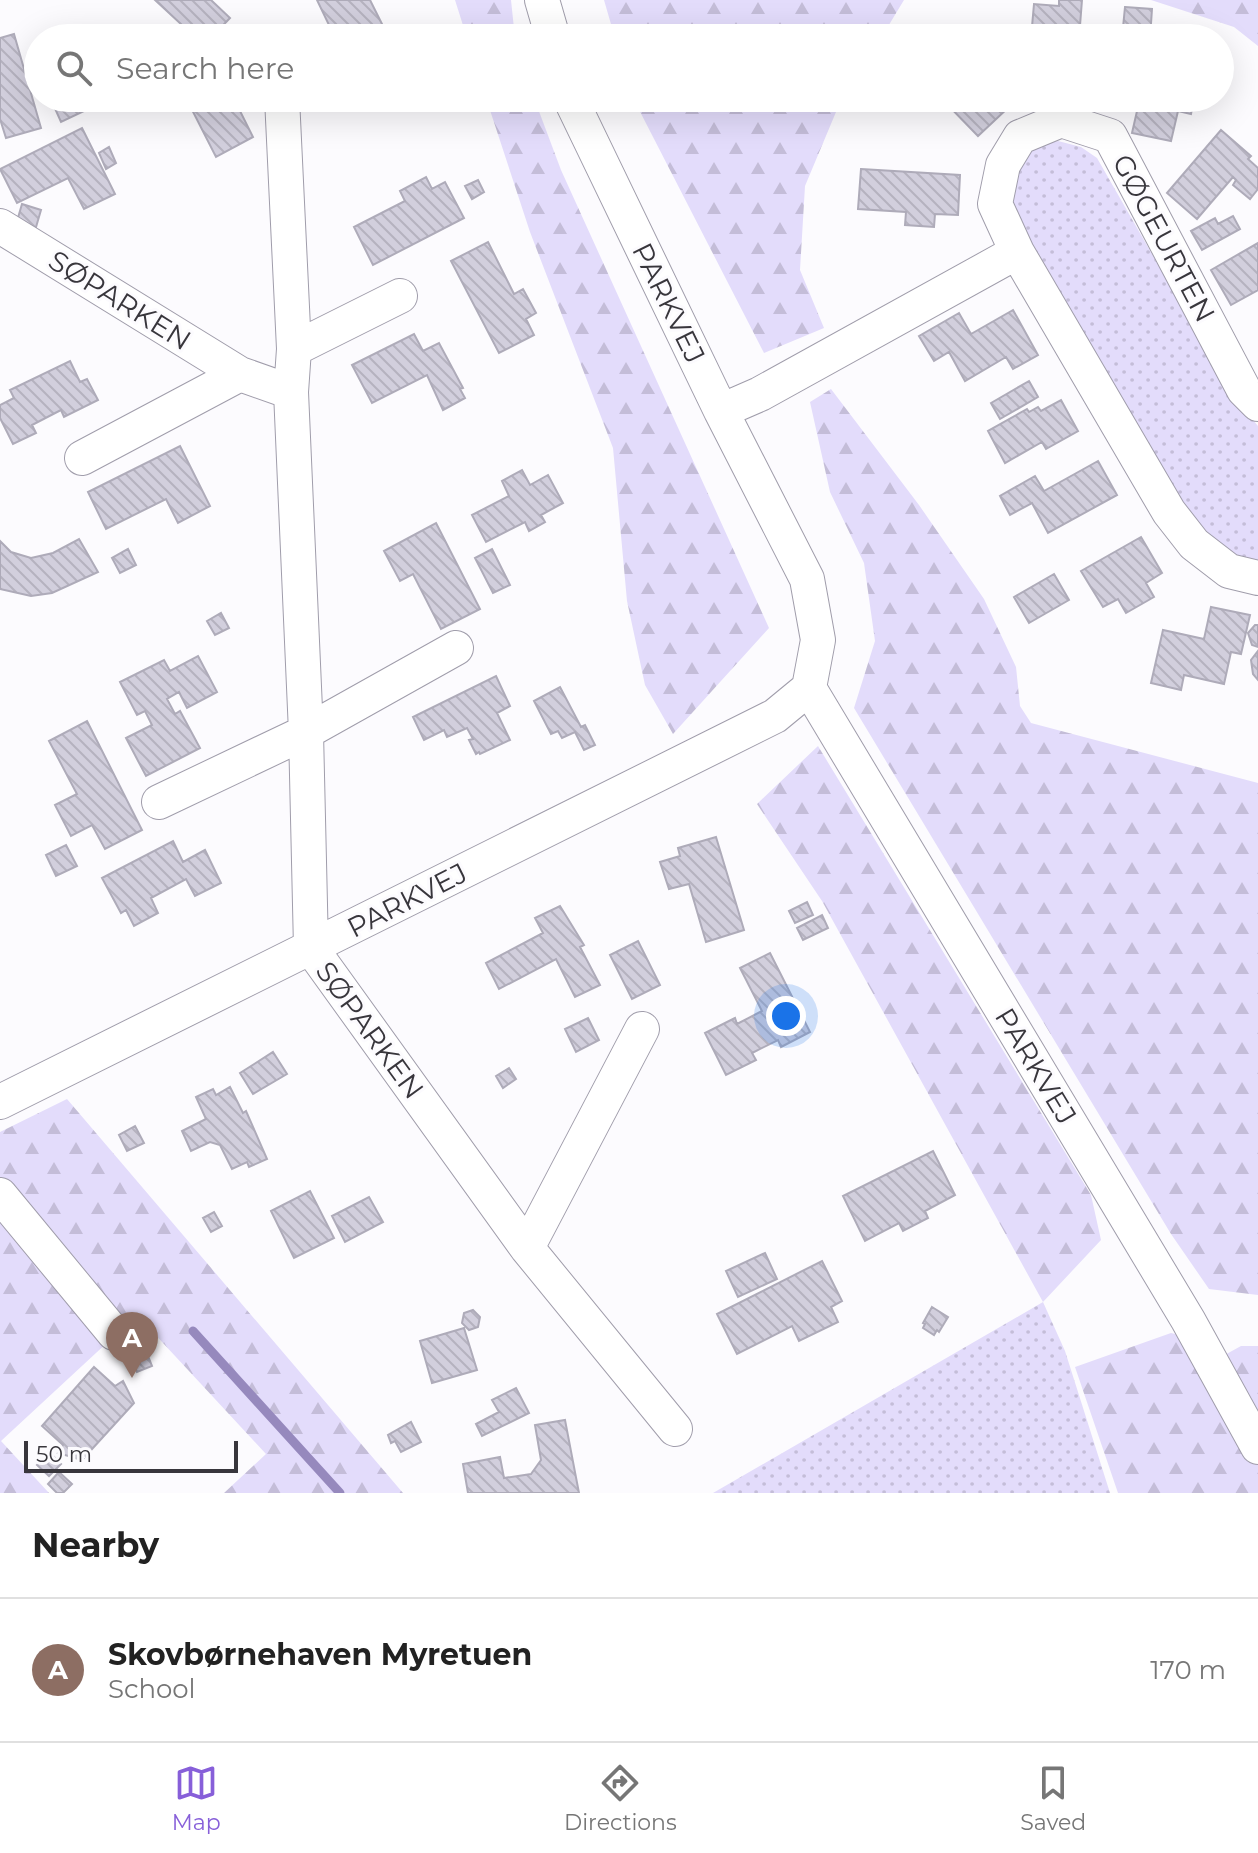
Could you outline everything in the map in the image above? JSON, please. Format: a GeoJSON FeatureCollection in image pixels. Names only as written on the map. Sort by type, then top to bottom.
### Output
{"type":"FeatureCollection","features":[{"type":"Feature","properties":{"kind":"street"},"geometry":{"type":"LineString","coordinates":[[542,0],[549,24]]}},
{"type":"Feature","properties":{"kind":"street","name":"SØPARKEN"},"geometry":{"type":"LineString","coordinates":[[283,112],[294,349],[291,392],[306,732],[311,948],[527,1248],[675,1429]]}},
{"type":"Feature","properties":{"kind":"street","name":"PARKVEJ"},"geometry":{"type":"LineString","coordinates":[[0,1102],[775,716],[809,688],[818,640],[807,579],[721,411],[577,112]]}},
{"type":"Feature","properties":{"kind":"street","name":"GØGEURTEN"},"geometry":{"type":"LineString","coordinates":[[1258,404],[1244,390],[1110,136],[1061,120],[1020,137],[1003,165],[995,204],[1017,252],[1169,512],[1194,544],[1229,571],[1258,578]]}},
{"type":"Feature","properties":{"kind":"street","name":"SØPARKEN"},"geometry":{"type":"LineString","coordinates":[[0,226],[240,374],[291,392]]}},
{"type":"Feature","properties":{"kind":"street"},"geometry":{"type":"LineString","coordinates":[[721,411],[760,394],[1017,252]]}},
{"type":"Feature","properties":{"kind":"street"},"geometry":{"type":"LineString","coordinates":[[294,349],[400,296]]}},
{"type":"Feature","properties":{"kind":"street"},"geometry":{"type":"LineString","coordinates":[[82,458],[240,374]]}},
{"type":"Feature","properties":{"kind":"street"},"geometry":{"type":"LineString","coordinates":[[159,802],[306,732],[456,648]]}},
{"type":"Feature","properties":{"kind":"street","name":"PARKVEJ"},"geometry":{"type":"LineString","coordinates":[[809,688],[1172,1293],[1258,1447]]}},
{"type":"Feature","properties":{"kind":"street"},"geometry":{"type":"LineString","coordinates":[[527,1248],[642,1029]]}},
{"type":"Feature","properties":{"kind":"street"},"geometry":{"type":"LineString","coordinates":[[0,1195],[114,1333]]}},
{"type":"Feature","properties":{"kind":"green space"},"geometry":{"type":"Polygon","coordinates":[[[455,0],[511,0],[514,24],[463,24],[455,0]]]}},
{"type":"Feature","properties":{"kind":"green space"},"geometry":{"type":"Polygon","coordinates":[[[604,0],[904,0],[889,24],[611,24],[604,0]]]}},
{"type":"Feature","properties":{"kind":"green space"},"geometry":{"type":"Polygon","coordinates":[[[1151,0],[1258,0],[1258,46],[1234,24],[1225,24],[1151,0]]]}},
{"type":"Feature","properties":{"kind":"green space"},"geometry":{"type":"Polygon","coordinates":[[[491,112],[539,112],[561,170],[769,628],[673,734],[645,685],[627,601],[613,448],[530,232],[491,112]]]}},
{"type":"Feature","properties":{"kind":"green space"},"geometry":{"type":"Polygon","coordinates":[[[640,112],[836,112],[805,186],[800,270],[824,328],[764,353],[640,112]]]}},
{"type":"Feature","properties":{"kind":"green space"},"geometry":{"type":"Polygon","coordinates":[[[1058,141],[1081,147],[1097,158],[1235,399],[1258,426],[1258,567],[1235,557],[1185,517],[1012,223],[1008,173],[1036,146],[1058,141]]]}},
{"type":"Feature","properties":{"kind":"green space"},"geometry":{"type":"Polygon","coordinates":[[[831,389],[919,505],[984,599],[1016,667],[1020,706],[1031,723],[1258,783],[1258,1295],[1209,1289],[1171,1234],[854,708],[875,641],[864,563],[830,492],[810,402],[831,389]]]}},
{"type":"Feature","properties":{"kind":"green space"},"geometry":{"type":"Polygon","coordinates":[[[818,746],[1091,1195],[1101,1240],[1043,1302],[822,901],[757,804],[818,746]]]}},
{"type":"Feature","properties":{"kind":"green space"},"geometry":{"type":"Polygon","coordinates":[[[67,1099],[403,1493],[224,1493],[266,1454],[137,1315],[1,1441],[49,1493],[0,1493],[0,1132],[67,1099]]]}},
{"type":"Feature","properties":{"kind":"green space"},"geometry":{"type":"Polygon","coordinates":[[[1043,1302],[1065,1351],[1110,1493],[713,1493],[1043,1302]]]}},
{"type":"Feature","properties":{"kind":"green space"},"geometry":{"type":"Polygon","coordinates":[[[1171,1333],[1187,1337],[1258,1465],[1258,1493],[1118,1493],[1075,1367],[1171,1333]]]}},
{"type":"Feature","properties":{"kind":"green space"},"geometry":{"type":"Polygon","coordinates":[[[1241,1346],[1258,1346],[1258,1425],[1221,1357],[1241,1346]]]}},
{"type":"Feature","properties":{"kind":"building"},"geometry":{"type":"Polygon","coordinates":[[[155,0],[211,0],[230,18],[224,24],[181,24],[155,0]]]}},
{"type":"Feature","properties":{"kind":"building"},"geometry":{"type":"Polygon","coordinates":[[[317,0],[370,0],[382,24],[329,24],[317,0]]]}},
{"type":"Feature","properties":{"kind":"building"},"geometry":{"type":"Polygon","coordinates":[[[1059,0],[1082,0],[1080,24],[1032,24],[1034,4],[1059,6],[1059,0]]]}},
{"type":"Feature","properties":{"kind":"building"},"geometry":{"type":"Polygon","coordinates":[[[1125,7],[1152,9],[1151,24],[1123,24],[1125,7]]]}},
{"type":"Feature","properties":{"kind":"building"},"geometry":{"type":"Polygon","coordinates":[[[14,34],[24,69],[24,112],[36,112],[41,128],[6,138],[0,119],[0,38],[14,34]]]}},
{"type":"Feature","properties":{"kind":"building"},"geometry":{"type":"Polygon","coordinates":[[[57,112],[82,112],[61,122],[57,112]]]}},
{"type":"Feature","properties":{"kind":"building"},"geometry":{"type":"Polygon","coordinates":[[[193,112],[240,112],[253,137],[216,157],[193,112]]]}},
{"type":"Feature","properties":{"kind":"building"},"geometry":{"type":"Polygon","coordinates":[[[955,112],[1004,112],[978,136],[955,112]]]}},
{"type":"Feature","properties":{"kind":"building"},"geometry":{"type":"Polygon","coordinates":[[[1137,112],[1178,112],[1171,141],[1132,133],[1137,112]]]}},
{"type":"Feature","properties":{"kind":"building"},"geometry":{"type":"Polygon","coordinates":[[[82,128],[115,194],[84,209],[68,178],[17,203],[0,169],[82,128]]]}},
{"type":"Feature","properties":{"kind":"building"},"geometry":{"type":"Polygon","coordinates":[[[1221,130],[1251,156],[1248,159],[1258,168],[1258,189],[1250,199],[1233,185],[1236,180],[1233,177],[1197,219],[1167,193],[1221,130]]]}},
{"type":"Feature","properties":{"kind":"building"},"geometry":{"type":"Polygon","coordinates":[[[109,147],[116,163],[106,169],[99,153],[109,147]]]}},
{"type":"Feature","properties":{"kind":"building"},"geometry":{"type":"Polygon","coordinates":[[[861,169],[960,175],[958,215],[935,214],[934,227],[905,225],[906,212],[858,209],[861,169]]]}},
{"type":"Feature","properties":{"kind":"building"},"geometry":{"type":"Polygon","coordinates":[[[426,177],[432,189],[445,182],[464,218],[373,265],[354,227],[405,201],[400,191],[426,177]]]}},
{"type":"Feature","properties":{"kind":"building"},"geometry":{"type":"Polygon","coordinates":[[[478,180],[484,192],[472,199],[465,186],[478,180]]]}},
{"type":"Feature","properties":{"kind":"building"},"geometry":{"type":"Polygon","coordinates":[[[22,204],[41,210],[34,234],[15,228],[22,204]]]}},
{"type":"Feature","properties":{"kind":"building"},"geometry":{"type":"Polygon","coordinates":[[[1233,216],[1240,229],[1202,250],[1191,231],[1215,218],[1218,224],[1233,216]]]}},
{"type":"Feature","properties":{"kind":"building"},"geometry":{"type":"Polygon","coordinates":[[[488,242],[514,294],[523,289],[536,313],[526,319],[534,335],[499,353],[451,261],[488,242]]]}},
{"type":"Feature","properties":{"kind":"building"},"geometry":{"type":"Polygon","coordinates":[[[1258,243],[1258,290],[1231,305],[1211,270],[1258,243]]]}},
{"type":"Feature","properties":{"kind":"building"},"geometry":{"type":"Polygon","coordinates":[[[1013,310],[1038,355],[1013,369],[1006,357],[965,381],[949,352],[934,361],[919,336],[959,313],[971,334],[1013,310]]]}},
{"type":"Feature","properties":{"kind":"building"},"geometry":{"type":"Polygon","coordinates":[[[414,334],[423,351],[439,343],[463,388],[460,389],[465,398],[443,410],[427,375],[372,403],[352,365],[414,334]]]}},
{"type":"Feature","properties":{"kind":"building"},"geometry":{"type":"Polygon","coordinates":[[[70,361],[80,382],[87,379],[98,400],[64,417],[61,410],[32,425],[36,433],[13,444],[0,418],[0,405],[14,398],[10,390],[70,361]]]}},
{"type":"Feature","properties":{"kind":"building"},"geometry":{"type":"Polygon","coordinates":[[[1029,381],[1038,397],[1000,419],[991,403],[1029,381]]]}},
{"type":"Feature","properties":{"kind":"building"},"geometry":{"type":"Polygon","coordinates":[[[1061,400],[1078,431],[1046,449],[1042,442],[1005,463],[988,431],[1027,409],[1029,412],[1038,407],[1041,411],[1061,400]]]}},
{"type":"Feature","properties":{"kind":"building"},"geometry":{"type":"Polygon","coordinates":[[[180,446],[210,506],[178,523],[166,499],[106,529],[88,492],[180,446]]]}},
{"type":"Feature","properties":{"kind":"building"},"geometry":{"type":"Polygon","coordinates":[[[1098,461],[1117,495],[1048,533],[1032,503],[1010,515],[1000,496],[1035,476],[1044,491],[1098,461]]]}},
{"type":"Feature","properties":{"kind":"building"},"geometry":{"type":"Polygon","coordinates":[[[522,470],[530,485],[548,475],[563,503],[541,515],[545,522],[529,531],[525,522],[486,542],[472,515],[509,496],[502,481],[522,470]]]}},
{"type":"Feature","properties":{"kind":"building"},"geometry":{"type":"Polygon","coordinates":[[[436,523],[480,609],[441,629],[413,574],[400,581],[384,551],[436,523]]]}},
{"type":"Feature","properties":{"kind":"building"},"geometry":{"type":"Polygon","coordinates":[[[1141,537],[1162,573],[1146,583],[1154,597],[1126,613],[1118,599],[1103,607],[1081,571],[1141,537]]]}},
{"type":"Feature","properties":{"kind":"building"},"geometry":{"type":"Polygon","coordinates":[[[79,539],[98,572],[52,593],[31,596],[0,589],[0,541],[11,552],[31,558],[53,553],[79,539]]]}},
{"type":"Feature","properties":{"kind":"building"},"geometry":{"type":"Polygon","coordinates":[[[128,549],[136,565],[120,573],[112,558],[128,549]]]}},
{"type":"Feature","properties":{"kind":"building"},"geometry":{"type":"Polygon","coordinates":[[[492,549],[510,585],[493,593],[475,558],[492,549]]]}},
{"type":"Feature","properties":{"kind":"building"},"geometry":{"type":"Polygon","coordinates":[[[1054,574],[1069,600],[1029,623],[1014,597],[1054,574]]]}},
{"type":"Feature","properties":{"kind":"building"},"geometry":{"type":"Polygon","coordinates":[[[1211,607],[1250,615],[1241,654],[1231,652],[1224,684],[1184,675],[1181,690],[1151,683],[1163,630],[1204,639],[1211,607]]]}},
{"type":"Feature","properties":{"kind":"building"},"geometry":{"type":"Polygon","coordinates":[[[221,613],[229,628],[215,635],[207,621],[221,613]]]}},
{"type":"Feature","properties":{"kind":"building"},"geometry":{"type":"Polygon","coordinates":[[[1258,625],[1258,647],[1252,645],[1248,633],[1258,625]]]}},
{"type":"Feature","properties":{"kind":"building"},"geometry":{"type":"Polygon","coordinates":[[[1258,651],[1258,680],[1253,674],[1251,660],[1258,651]]]}},
{"type":"Feature","properties":{"kind":"building"},"geometry":{"type":"Polygon","coordinates":[[[198,656],[217,692],[187,708],[179,692],[167,699],[175,714],[180,711],[200,748],[146,776],[126,738],[152,725],[145,711],[137,715],[120,682],[164,660],[170,671],[198,656]]]}},
{"type":"Feature","properties":{"kind":"building"},"geometry":{"type":"Polygon","coordinates":[[[496,676],[510,706],[497,713],[510,740],[476,754],[467,728],[447,737],[444,730],[424,740],[413,717],[496,676]]]}},
{"type":"Feature","properties":{"kind":"building"},"geometry":{"type":"Polygon","coordinates":[[[560,687],[581,727],[585,725],[595,745],[584,750],[575,732],[562,738],[558,731],[551,734],[534,701],[560,687]]]}},
{"type":"Feature","properties":{"kind":"building"},"geometry":{"type":"Polygon","coordinates":[[[87,721],[142,830],[105,849],[92,825],[71,836],[55,805],[77,794],[49,741],[87,721]]]}},
{"type":"Feature","properties":{"kind":"building"},"geometry":{"type":"Polygon","coordinates":[[[716,837],[744,930],[706,942],[689,884],[669,889],[660,862],[680,856],[678,848],[716,837]]]}},
{"type":"Feature","properties":{"kind":"building"},"geometry":{"type":"Polygon","coordinates":[[[173,841],[183,862],[205,850],[221,883],[195,896],[186,879],[151,898],[158,913],[134,926],[126,910],[121,913],[102,878],[173,841]]]}},
{"type":"Feature","properties":{"kind":"building"},"geometry":{"type":"Polygon","coordinates":[[[66,845],[77,866],[56,876],[46,855],[66,845]]]}},
{"type":"Feature","properties":{"kind":"building"},"geometry":{"type":"Polygon","coordinates":[[[807,902],[813,915],[795,923],[789,911],[807,902]]]}},
{"type":"Feature","properties":{"kind":"building"},"geometry":{"type":"Polygon","coordinates":[[[560,906],[584,945],[580,947],[600,985],[575,997],[556,959],[499,989],[486,963],[543,933],[535,918],[560,906]]]}},
{"type":"Feature","properties":{"kind":"building"},"geometry":{"type":"Polygon","coordinates":[[[822,915],[828,928],[803,940],[797,928],[822,915]]]}},
{"type":"Feature","properties":{"kind":"building"},"geometry":{"type":"Polygon","coordinates":[[[638,941],[660,985],[632,999],[610,955],[638,941]]]}},
{"type":"Feature","properties":{"kind":"building"},"geometry":{"type":"Polygon","coordinates":[[[770,953],[810,1032],[781,1047],[778,1040],[752,1053],[756,1060],[726,1075],[705,1033],[735,1018],[737,1024],[762,1011],[740,968],[770,953]]]}},
{"type":"Feature","properties":{"kind":"building"},"geometry":{"type":"Polygon","coordinates":[[[588,1018],[599,1040],[576,1052],[565,1029],[588,1018]]]}},
{"type":"Feature","properties":{"kind":"building"},"geometry":{"type":"Polygon","coordinates":[[[273,1052],[287,1074],[253,1094],[240,1073],[273,1052]]]}},
{"type":"Feature","properties":{"kind":"building"},"geometry":{"type":"Polygon","coordinates":[[[509,1068],[516,1079],[503,1088],[496,1076],[509,1068]]]}},
{"type":"Feature","properties":{"kind":"building"},"geometry":{"type":"Polygon","coordinates":[[[230,1087],[243,1113],[246,1111],[267,1159],[249,1167],[247,1162],[232,1169],[220,1145],[210,1142],[191,1151],[182,1131],[206,1119],[196,1097],[213,1089],[216,1095],[230,1087]]]}},
{"type":"Feature","properties":{"kind":"building"},"geometry":{"type":"Polygon","coordinates":[[[135,1126],[144,1143],[127,1151],[119,1135],[135,1126]]]}},
{"type":"Feature","properties":{"kind":"building"},"geometry":{"type":"Polygon","coordinates":[[[933,1151],[955,1195],[925,1211],[928,1218],[903,1231],[899,1223],[865,1241],[843,1196],[933,1151]]]}},
{"type":"Feature","properties":{"kind":"building"},"geometry":{"type":"Polygon","coordinates":[[[310,1191],[334,1238],[294,1258],[271,1211],[310,1191]]]}},
{"type":"Feature","properties":{"kind":"building"},"geometry":{"type":"Polygon","coordinates":[[[369,1197],[383,1222],[345,1242],[332,1216],[369,1197]]]}},
{"type":"Feature","properties":{"kind":"building"},"geometry":{"type":"Polygon","coordinates":[[[214,1212],[222,1226],[211,1232],[203,1218],[214,1212]]]}},
{"type":"Feature","properties":{"kind":"building"},"geometry":{"type":"Polygon","coordinates":[[[765,1253],[777,1279],[738,1297],[726,1271],[765,1253]]]}},
{"type":"Feature","properties":{"kind":"building"},"geometry":{"type":"Polygon","coordinates":[[[822,1261],[842,1301],[831,1307],[838,1322],[799,1341],[792,1326],[737,1354],[717,1314],[822,1261]]]}},
{"type":"Feature","properties":{"kind":"building"},"geometry":{"type":"Polygon","coordinates":[[[932,1307],[948,1317],[934,1335],[923,1328],[932,1307]]]}},
{"type":"Feature","properties":{"kind":"building"},"geometry":{"type":"Polygon","coordinates":[[[473,1310],[480,1317],[478,1327],[469,1330],[462,1323],[464,1313],[473,1310]]]}},
{"type":"Feature","properties":{"kind":"building"},"geometry":{"type":"Polygon","coordinates":[[[464,1328],[477,1370],[432,1383],[420,1341],[464,1328]]]}},
{"type":"Feature","properties":{"kind":"building"},"geometry":{"type":"Polygon","coordinates":[[[139,1330],[146,1344],[129,1352],[123,1337],[139,1330]]]}},
{"type":"Feature","properties":{"kind":"building"},"geometry":{"type":"Polygon","coordinates":[[[146,1351],[152,1366],[137,1372],[131,1357],[146,1351]]]}},
{"type":"Feature","properties":{"kind":"building"},"geometry":{"type":"Polygon","coordinates":[[[94,1367],[115,1386],[123,1381],[134,1403],[82,1460],[58,1453],[63,1445],[42,1426],[94,1367]]]}},
{"type":"Feature","properties":{"kind":"building"},"geometry":{"type":"Polygon","coordinates":[[[516,1388],[529,1413],[482,1436],[476,1424],[499,1412],[492,1400],[516,1388]]]}},
{"type":"Feature","properties":{"kind":"building"},"geometry":{"type":"Polygon","coordinates":[[[565,1420],[579,1493],[468,1493],[463,1464],[500,1457],[504,1478],[531,1474],[541,1460],[535,1425],[565,1420]]]}},
{"type":"Feature","properties":{"kind":"building"},"geometry":{"type":"Polygon","coordinates":[[[411,1422],[421,1442],[401,1452],[395,1441],[391,1443],[388,1435],[411,1422]]]}},
{"type":"Feature","properties":{"kind":"building"},"geometry":{"type":"Polygon","coordinates":[[[49,1452],[61,1464],[49,1476],[37,1465],[49,1452]]]}},
{"type":"Feature","properties":{"kind":"building"},"geometry":{"type":"Polygon","coordinates":[[[59,1472],[72,1484],[63,1493],[57,1493],[48,1484],[59,1472]]]}},
{"type":"Feature","properties":{"kind":"waterway"},"geometry":{"type":"LineString","coordinates":[[193,1331],[340,1493]]}},
{"type":"Feature","properties":{"kind":"place","name":"Skovbørnehaven Myretuen"},"geometry":{"type":"Point","coordinates":[132,1378]}}]}
